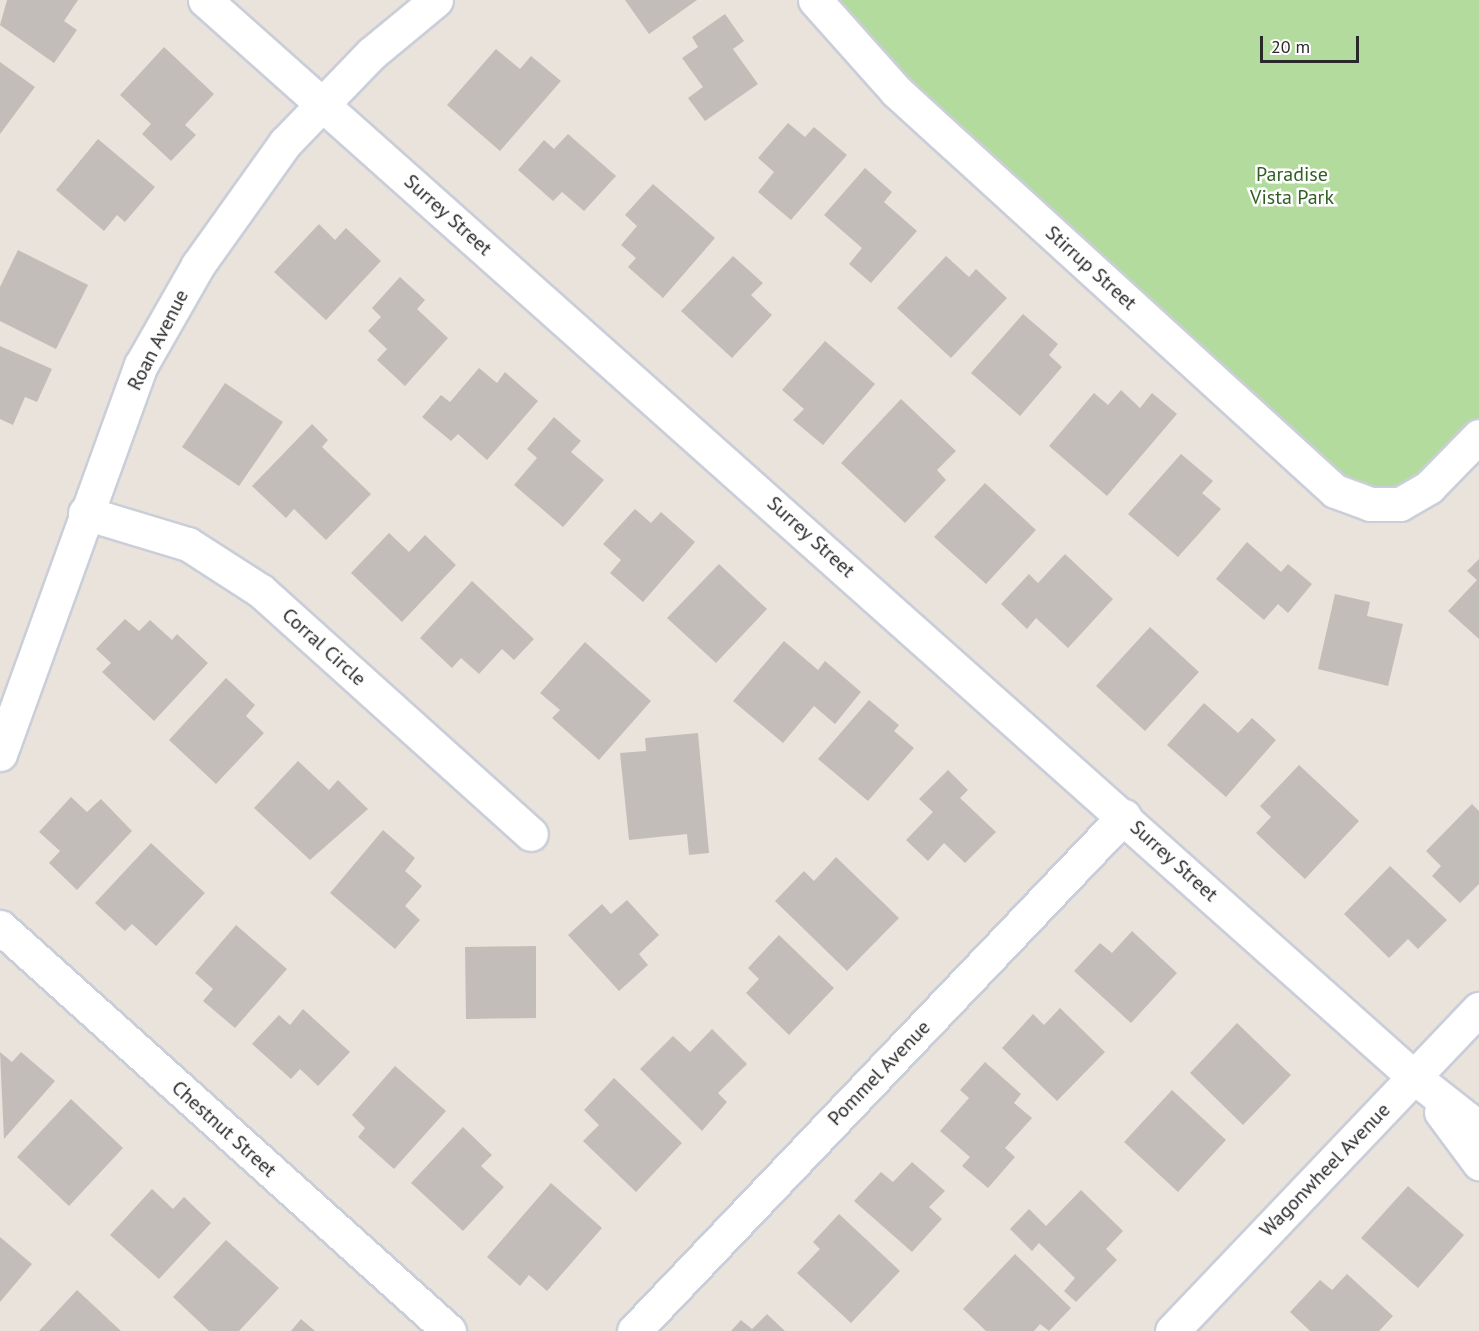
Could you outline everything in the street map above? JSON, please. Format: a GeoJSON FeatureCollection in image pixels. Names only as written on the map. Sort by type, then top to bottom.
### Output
{"type":"FeatureCollection","features":[{"type":"Feature","properties":{"kind":"street","name":"Surrey Street"},"geometry":{"type":"LineString","coordinates":[[205,0],[1124,816],[1414,1077],[1479,1128]]}},
{"type":"Feature","properties":{"kind":"street","name":"Roan Avenue"},"geometry":{"type":"LineString","coordinates":[[0,754],[85,513],[141,365],[198,265],[285,143],[322,103],[435,0]]}},
{"type":"Feature","properties":{"kind":"street","name":"Stirrup Street"},"geometry":{"type":"LineString","coordinates":[[815,0],[896,91],[1335,490],[1387,507],[1429,488],[1479,436]]}},
{"type":"Feature","properties":{"kind":"street","name":"Corral Circle"},"geometry":{"type":"LineString","coordinates":[[85,513],[188,544],[261,591],[531,834]]}},
{"type":"Feature","properties":{"kind":"street","name":"Pommel Avenue"},"geometry":{"type":"LineString","coordinates":[[634,1331],[1124,816]]}},
{"type":"Feature","properties":{"kind":"street","name":"Chestnut Street"},"geometry":{"type":"LineString","coordinates":[[0,927],[449,1331]]}},
{"type":"Feature","properties":{"kind":"street","name":"Wagonwheel Avenue"},"geometry":{"type":"LineString","coordinates":[[1172,1331],[1479,1009]]}},
{"type":"Feature","properties":{"kind":"street","name":"Surrey Street"},"geometry":{"type":"LineString","coordinates":[[1414,1077],[1479,1163]]}},
{"type":"Feature","properties":{"kind":"green space","name":"Paradise Vista Park"},"geometry":{"type":"Polygon","coordinates":[[[831,0],[1479,0],[1479,437],[1421,497],[1367,503],[918,102],[831,0]]]}},
{"type":"Feature","properties":{"kind":"building"},"geometry":{"type":"Polygon","coordinates":[[[7,0],[78,0],[64,21],[77,30],[54,63],[0,25],[7,0]]]}},
{"type":"Feature","properties":{"kind":"building"},"geometry":{"type":"Polygon","coordinates":[[[625,0],[697,0],[649,34],[625,0]]]}},
{"type":"Feature","properties":{"kind":"building"},"geometry":{"type":"Polygon","coordinates":[[[725,14],[744,41],[733,49],[758,84],[705,121],[688,98],[703,87],[682,58],[698,47],[692,37],[725,14]]]}},
{"type":"Feature","properties":{"kind":"building"},"geometry":{"type":"Polygon","coordinates":[[[164,47],[214,94],[185,125],[196,135],[171,161],[142,134],[151,124],[120,95],[164,47]]]}},
{"type":"Feature","properties":{"kind":"building"},"geometry":{"type":"Polygon","coordinates":[[[496,49],[520,69],[531,56],[561,81],[500,151],[447,105],[496,49]]]}},
{"type":"Feature","properties":{"kind":"building"},"geometry":{"type":"Polygon","coordinates":[[[0,62],[35,87],[0,134],[0,62]]]}},
{"type":"Feature","properties":{"kind":"building"},"geometry":{"type":"Polygon","coordinates":[[[788,123],[805,137],[814,127],[847,155],[791,220],[758,192],[774,172],[758,158],[788,123]]]}},
{"type":"Feature","properties":{"kind":"building"},"geometry":{"type":"Polygon","coordinates":[[[568,134],[616,176],[584,211],[562,192],[553,201],[518,170],[544,140],[554,149],[568,134]]]}},
{"type":"Feature","properties":{"kind":"building"},"geometry":{"type":"Polygon","coordinates":[[[98,139],[155,187],[125,222],[117,215],[104,231],[56,190],[98,139]]]}},
{"type":"Feature","properties":{"kind":"building"},"geometry":{"type":"Polygon","coordinates":[[[865,168],[892,192],[884,202],[917,231],[871,283],[849,264],[862,248],[824,215],[865,168]]]}},
{"type":"Feature","properties":{"kind":"building"},"geometry":{"type":"Polygon","coordinates":[[[653,184],[715,238],[663,298],[628,267],[636,258],[621,245],[637,226],[625,215],[653,184]]]}},
{"type":"Feature","properties":{"kind":"building"},"geometry":{"type":"Polygon","coordinates":[[[319,224],[335,240],[346,228],[381,261],[326,320],[274,272],[319,224]]]}},
{"type":"Feature","properties":{"kind":"building"},"geometry":{"type":"Polygon","coordinates":[[[18,250],[88,285],[56,349],[0,321],[0,287],[18,250]]]}},
{"type":"Feature","properties":{"kind":"building"},"geometry":{"type":"Polygon","coordinates":[[[733,256],[763,283],[751,295],[772,315],[732,358],[681,311],[733,256]]]}},
{"type":"Feature","properties":{"kind":"building"},"geometry":{"type":"Polygon","coordinates":[[[946,256],[969,277],[976,269],[1007,298],[951,358],[897,308],[946,256]]]}},
{"type":"Feature","properties":{"kind":"building"},"geometry":{"type":"Polygon","coordinates":[[[400,277],[425,300],[417,309],[448,338],[405,386],[377,360],[387,349],[368,331],[381,317],[372,308],[400,277]]]}},
{"type":"Feature","properties":{"kind":"building"},"geometry":{"type":"Polygon","coordinates":[[[1023,314],[1058,344],[1049,355],[1062,367],[1020,416],[971,373],[1023,314]]]}},
{"type":"Feature","properties":{"kind":"building"},"geometry":{"type":"Polygon","coordinates":[[[825,341],[875,384],[823,445],[793,420],[804,409],[782,390],[825,341]]]}},
{"type":"Feature","properties":{"kind":"building"},"geometry":{"type":"Polygon","coordinates":[[[0,346],[52,369],[37,402],[25,397],[13,425],[0,419],[0,346]]]}},
{"type":"Feature","properties":{"kind":"building"},"geometry":{"type":"Polygon","coordinates":[[[479,368],[497,383],[505,372],[538,401],[487,460],[458,434],[451,441],[422,417],[441,395],[450,402],[479,368]]]}},
{"type":"Feature","properties":{"kind":"building"},"geometry":{"type":"Polygon","coordinates":[[[225,383],[283,422],[239,486],[182,447],[225,383]]]}},
{"type":"Feature","properties":{"kind":"building"},"geometry":{"type":"Polygon","coordinates":[[[1121,390],[1140,408],[1152,393],[1177,414],[1107,496],[1049,446],[1094,393],[1108,405],[1121,390]]]}},
{"type":"Feature","properties":{"kind":"building"},"geometry":{"type":"Polygon","coordinates":[[[901,399],[956,451],[937,470],[946,480],[905,523],[841,463],[901,399]]]}},
{"type":"Feature","properties":{"kind":"building"},"geometry":{"type":"Polygon","coordinates":[[[554,417],[581,441],[571,452],[604,480],[563,527],[514,485],[537,458],[527,449],[554,417]]]}},
{"type":"Feature","properties":{"kind":"building"},"geometry":{"type":"Polygon","coordinates":[[[312,424],[328,440],[322,447],[371,494],[326,540],[294,509],[286,518],[252,486],[312,424]]]}},
{"type":"Feature","properties":{"kind":"building"},"geometry":{"type":"Polygon","coordinates":[[[1181,454],[1213,481],[1202,493],[1221,509],[1178,557],[1128,514],[1181,454]]]}},
{"type":"Feature","properties":{"kind":"building"},"geometry":{"type":"Polygon","coordinates":[[[985,483],[1036,530],[986,584],[934,537],[985,483]]]}},
{"type":"Feature","properties":{"kind":"building"},"geometry":{"type":"Polygon","coordinates":[[[635,509],[651,523],[661,512],[695,542],[643,602],[610,573],[621,560],[603,544],[635,509]]]}},
{"type":"Feature","properties":{"kind":"building"},"geometry":{"type":"Polygon","coordinates":[[[389,533],[409,552],[425,535],[456,565],[402,622],[351,573],[389,533]]]}},
{"type":"Feature","properties":{"kind":"building"},"geometry":{"type":"Polygon","coordinates":[[[1247,542],[1281,572],[1288,564],[1312,584],[1288,613],[1278,604],[1264,620],[1216,579],[1247,542]]]}},
{"type":"Feature","properties":{"kind":"building"},"geometry":{"type":"Polygon","coordinates":[[[1065,554],[1113,599],[1068,648],[1036,618],[1027,629],[1001,604],[1029,574],[1038,583],[1065,554]]]}},
{"type":"Feature","properties":{"kind":"building"},"geometry":{"type":"Polygon","coordinates":[[[1479,559],[1479,639],[1448,611],[1477,580],[1467,571],[1479,559]]]}},
{"type":"Feature","properties":{"kind":"building"},"geometry":{"type":"Polygon","coordinates":[[[719,564],[767,609],[716,663],[667,618],[719,564]]]}},
{"type":"Feature","properties":{"kind":"building"},"geometry":{"type":"Polygon","coordinates":[[[472,581],[534,639],[514,660],[502,649],[479,674],[461,658],[452,668],[420,638],[472,581]]]}},
{"type":"Feature","properties":{"kind":"building"},"geometry":{"type":"Polygon","coordinates":[[[1335,594],[1370,602],[1367,616],[1403,624],[1388,686],[1318,669],[1335,594]]]}},
{"type":"Feature","properties":{"kind":"building"},"geometry":{"type":"Polygon","coordinates":[[[125,619],[139,631],[150,620],[172,640],[177,634],[208,663],[154,721],[102,672],[111,663],[96,649],[125,619]]]}},
{"type":"Feature","properties":{"kind":"building"},"geometry":{"type":"Polygon","coordinates":[[[1150,627],[1199,672],[1145,731],[1096,686],[1150,627]]]}},
{"type":"Feature","properties":{"kind":"building"},"geometry":{"type":"Polygon","coordinates":[[[784,641],[818,670],[825,661],[861,692],[835,724],[814,706],[783,743],[733,701],[784,641]]]}},
{"type":"Feature","properties":{"kind":"building"},"geometry":{"type":"Polygon","coordinates":[[[585,642],[651,701],[599,760],[552,718],[560,710],[540,693],[585,642]]]}},
{"type":"Feature","properties":{"kind":"building"},"geometry":{"type":"Polygon","coordinates":[[[226,678],[255,705],[246,716],[264,733],[216,784],[169,740],[226,678]]]}},
{"type":"Feature","properties":{"kind":"building"},"geometry":{"type":"Polygon","coordinates":[[[869,700],[899,725],[894,731],[914,748],[868,801],[818,759],[869,700]]]}},
{"type":"Feature","properties":{"kind":"building"},"geometry":{"type":"Polygon","coordinates":[[[1204,703],[1238,733],[1252,718],[1276,740],[1226,797],[1167,745],[1204,703]]]}},
{"type":"Feature","properties":{"kind":"building"},"geometry":{"type":"Polygon","coordinates":[[[698,733],[709,853],[689,855],[687,834],[629,840],[620,753],[646,751],[645,738],[698,733]]]}},
{"type":"Feature","properties":{"kind":"building"},"geometry":{"type":"Polygon","coordinates":[[[298,761],[329,790],[338,780],[368,809],[310,860],[254,808],[298,761]]]}},
{"type":"Feature","properties":{"kind":"building"},"geometry":{"type":"Polygon","coordinates":[[[1299,765],[1359,821],[1305,879],[1256,833],[1271,817],[1260,806],[1299,765]]]}},
{"type":"Feature","properties":{"kind":"building"},"geometry":{"type":"Polygon","coordinates":[[[948,770],[968,790],[960,798],[996,832],[965,863],[944,843],[928,861],[906,840],[933,812],[919,799],[948,770]]]}},
{"type":"Feature","properties":{"kind":"building"},"geometry":{"type":"Polygon","coordinates":[[[71,797],[87,812],[101,799],[132,831],[77,890],[49,863],[60,851],[39,832],[71,797]]]}},
{"type":"Feature","properties":{"kind":"building"},"geometry":{"type":"Polygon","coordinates":[[[1472,804],[1479,811],[1479,884],[1460,903],[1432,876],[1441,866],[1426,851],[1472,804]]]}},
{"type":"Feature","properties":{"kind":"building"},"geometry":{"type":"Polygon","coordinates":[[[383,830],[415,858],[405,871],[422,886],[405,906],[420,920],[395,949],[330,893],[383,830]]]}},
{"type":"Feature","properties":{"kind":"building"},"geometry":{"type":"Polygon","coordinates":[[[151,843],[205,893],[156,946],[132,924],[125,931],[95,903],[151,843]]]}},
{"type":"Feature","properties":{"kind":"building"},"geometry":{"type":"Polygon","coordinates":[[[836,857],[899,918],[847,971],[775,901],[804,871],[814,881],[836,857]]]}},
{"type":"Feature","properties":{"kind":"building"},"geometry":{"type":"Polygon","coordinates":[[[1390,866],[1447,920],[1418,949],[1408,939],[1389,958],[1344,914],[1390,866]]]}},
{"type":"Feature","properties":{"kind":"building"},"geometry":{"type":"Polygon","coordinates":[[[627,900],[659,935],[639,954],[648,965],[619,991],[568,935],[602,904],[611,914],[627,900]]]}},
{"type":"Feature","properties":{"kind":"building"},"geometry":{"type":"Polygon","coordinates":[[[236,925],[287,969],[235,1028],[203,1001],[213,989],[195,973],[236,925]]]}},
{"type":"Feature","properties":{"kind":"building"},"geometry":{"type":"Polygon","coordinates":[[[1132,931],[1177,973],[1131,1023],[1074,971],[1100,943],[1112,953],[1132,931]]]}},
{"type":"Feature","properties":{"kind":"building"},"geometry":{"type":"Polygon","coordinates":[[[779,935],[834,988],[789,1035],[746,993],[759,979],[748,968],[779,935]]]}},
{"type":"Feature","properties":{"kind":"building"},"geometry":{"type":"Polygon","coordinates":[[[536,946],[536,1018],[466,1019],[465,947],[536,946]]]}},
{"type":"Feature","properties":{"kind":"building"},"geometry":{"type":"Polygon","coordinates":[[[1060,1008],[1105,1052],[1057,1101],[1002,1048],[1033,1014],[1044,1025],[1060,1008]]]}},
{"type":"Feature","properties":{"kind":"building"},"geometry":{"type":"Polygon","coordinates":[[[303,1009],[350,1052],[318,1086],[300,1069],[291,1079],[252,1044],[279,1015],[290,1025],[303,1009]]]}},
{"type":"Feature","properties":{"kind":"building"},"geometry":{"type":"Polygon","coordinates":[[[1237,1023],[1291,1075],[1243,1125],[1190,1073],[1237,1023]]]}},
{"type":"Feature","properties":{"kind":"building"},"geometry":{"type":"Polygon","coordinates":[[[712,1029],[747,1064],[718,1093],[727,1102],[702,1131],[640,1069],[673,1036],[690,1052],[712,1029]]]}},
{"type":"Feature","properties":{"kind":"building"},"geometry":{"type":"Polygon","coordinates":[[[0,1052],[12,1062],[21,1052],[55,1081],[4,1139],[0,1052]]]}},
{"type":"Feature","properties":{"kind":"building"},"geometry":{"type":"Polygon","coordinates":[[[985,1062],[1021,1094],[1014,1103],[1032,1118],[1005,1148],[1015,1157],[988,1188],[962,1166],[970,1157],[940,1131],[969,1098],[960,1090],[985,1062]]]}},
{"type":"Feature","properties":{"kind":"building"},"geometry":{"type":"Polygon","coordinates":[[[395,1066],[446,1111],[394,1169],[358,1137],[365,1128],[352,1115],[395,1066]]]}},
{"type":"Feature","properties":{"kind":"building"},"geometry":{"type":"Polygon","coordinates":[[[614,1078],[682,1143],[636,1192],[583,1141],[599,1125],[584,1110],[614,1078]]]}},
{"type":"Feature","properties":{"kind":"building"},"geometry":{"type":"Polygon","coordinates":[[[1172,1090],[1226,1140],[1178,1192],[1124,1142],[1172,1090]]]}},
{"type":"Feature","properties":{"kind":"building"},"geometry":{"type":"Polygon","coordinates":[[[71,1099],[123,1148],[69,1206],[17,1157],[71,1099]]]}},
{"type":"Feature","properties":{"kind":"building"},"geometry":{"type":"Polygon","coordinates":[[[463,1127],[492,1155],[481,1166],[504,1187],[463,1231],[411,1183],[463,1127]]]}},
{"type":"Feature","properties":{"kind":"building"},"geometry":{"type":"Polygon","coordinates":[[[912,1162],[945,1191],[929,1207],[942,1219],[912,1252],[854,1201],[881,1172],[893,1182],[912,1162]]]}},
{"type":"Feature","properties":{"kind":"building"},"geometry":{"type":"Polygon","coordinates":[[[551,1183],[602,1228],[547,1291],[529,1275],[520,1286],[487,1257],[551,1183]]]}},
{"type":"Feature","properties":{"kind":"building"},"geometry":{"type":"Polygon","coordinates":[[[1408,1186],[1464,1235],[1418,1288],[1361,1238],[1408,1186]]]}},
{"type":"Feature","properties":{"kind":"building"},"geometry":{"type":"Polygon","coordinates":[[[152,1189],[173,1209],[184,1197],[211,1223],[159,1279],[110,1235],[152,1189]]]}},
{"type":"Feature","properties":{"kind":"building"},"geometry":{"type":"Polygon","coordinates":[[[1081,1190],[1123,1231],[1106,1249],[1117,1260],[1076,1302],[1064,1291],[1075,1278],[1039,1243],[1032,1251],[1010,1229],[1029,1209],[1046,1226],[1081,1190]]]}},
{"type":"Feature","properties":{"kind":"building"},"geometry":{"type":"Polygon","coordinates":[[[839,1214],[900,1271],[851,1323],[797,1273],[820,1249],[813,1242],[839,1214]]]}},
{"type":"Feature","properties":{"kind":"building"},"geometry":{"type":"Polygon","coordinates":[[[0,1237],[32,1264],[0,1302],[0,1237]]]}},
{"type":"Feature","properties":{"kind":"building"},"geometry":{"type":"Polygon","coordinates":[[[226,1240],[279,1288],[239,1331],[209,1331],[173,1297],[226,1240]]]}},
{"type":"Feature","properties":{"kind":"building"},"geometry":{"type":"Polygon","coordinates":[[[1015,1254],[1071,1308],[1049,1331],[1040,1324],[1034,1331],[986,1331],[963,1309],[1015,1254]]]}},
{"type":"Feature","properties":{"kind":"building"},"geometry":{"type":"Polygon","coordinates":[[[1347,1274],[1393,1316],[1379,1331],[1310,1331],[1290,1312],[1320,1280],[1332,1290],[1347,1274]]]}},
{"type":"Feature","properties":{"kind":"building"},"geometry":{"type":"Polygon","coordinates":[[[77,1290],[121,1331],[39,1331],[77,1290]]]}},
{"type":"Feature","properties":{"kind":"building"},"geometry":{"type":"Polygon","coordinates":[[[767,1314],[785,1331],[731,1331],[741,1320],[752,1329],[767,1314]]]}},
{"type":"Feature","properties":{"kind":"building"},"geometry":{"type":"Polygon","coordinates":[[[301,1319],[315,1331],[291,1331],[301,1319]]]}}]}
